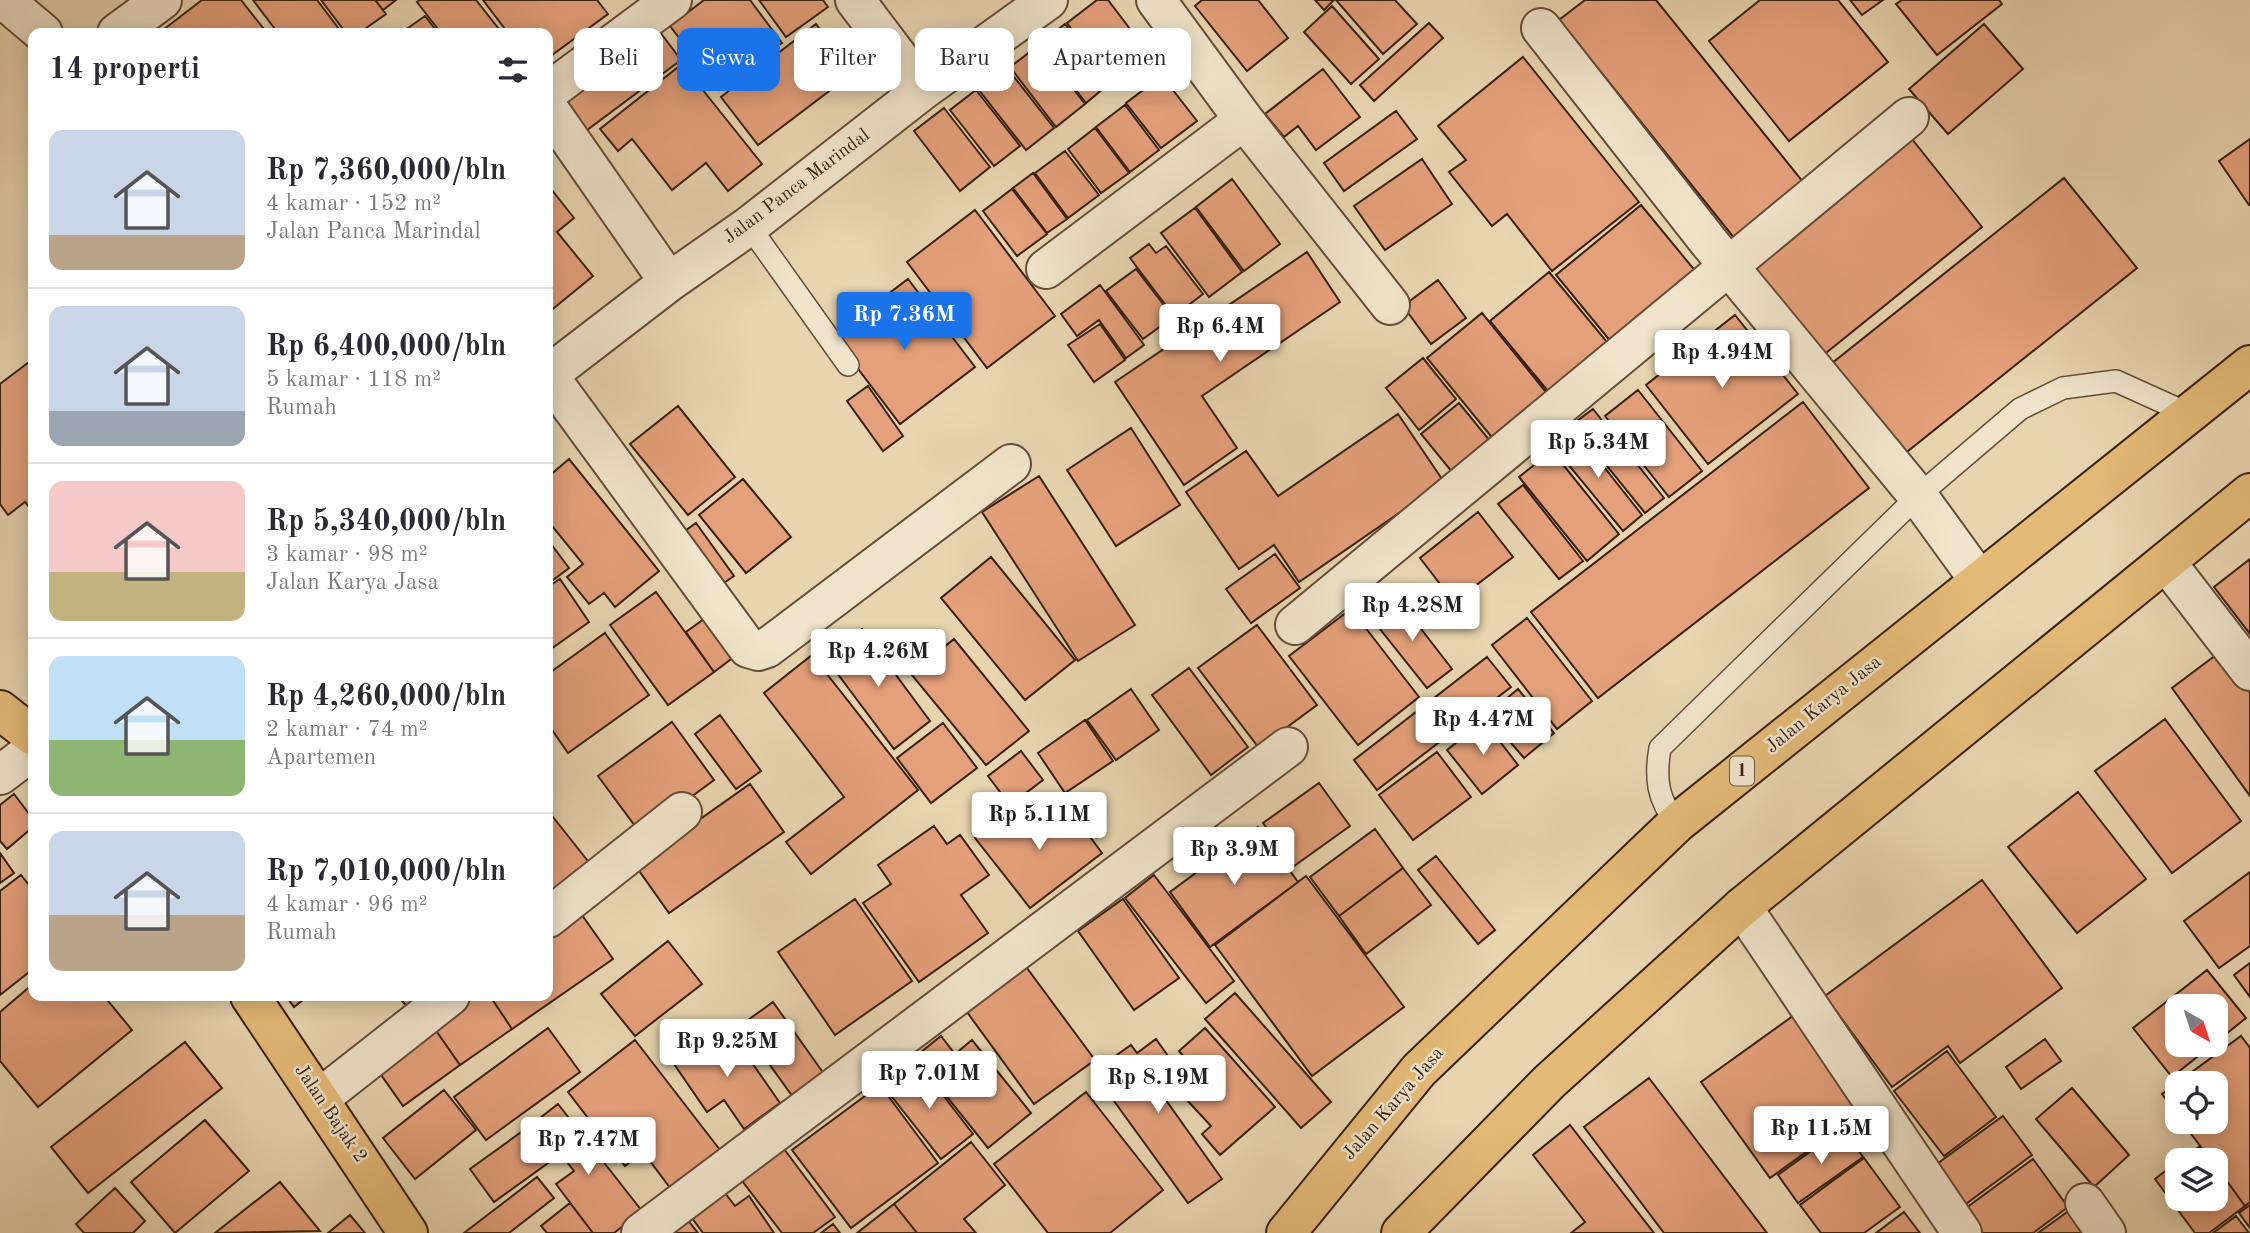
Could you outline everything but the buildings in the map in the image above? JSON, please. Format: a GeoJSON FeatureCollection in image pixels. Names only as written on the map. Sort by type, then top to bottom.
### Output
{"type":"FeatureCollection","features":[{"type":"Feature","properties":{"kind":"main road","name":"Jalan Karya Jasa"},"geometry":{"type":"LineString","coordinates":[[1286,1233],[1419,1070],[1677,823],[2250,365]]}},
{"type":"Feature","properties":{"kind":"main road"},"geometry":{"type":"LineString","coordinates":[[1401,1233],[1549,1082],[1742,907],[2250,494]]}},
{"type":"Feature","properties":{"kind":"main road"},"geometry":{"type":"LineString","coordinates":[[0,710],[28,732]]}},
{"type":"Feature","properties":{"kind":"main road","name":"Jalan Bajak 2"},"geometry":{"type":"LineString","coordinates":[[253,1001],[408,1233]]}},
{"type":"Feature","properties":{"kind":"street"},"geometry":{"type":"LineString","coordinates":[[4,0],[37,28]]}},
{"type":"Feature","properties":{"kind":"street"},"geometry":{"type":"LineString","coordinates":[[124,28],[162,0]]}},
{"type":"Feature","properties":{"kind":"street"},"geometry":{"type":"LineString","coordinates":[[553,88],[672,0]]}},
{"type":"Feature","properties":{"kind":"street"},"geometry":{"type":"LineString","coordinates":[[855,0],[915,79]]}},
{"type":"Feature","properties":{"kind":"street","name":"Jalan Panca Marindal"},"geometry":{"type":"LineString","coordinates":[[1009,28],[1048,0]]}},
{"type":"Feature","properties":{"kind":"street"},"geometry":{"type":"LineString","coordinates":[[1156,0],[1244,120],[1390,305]]}},
{"type":"Feature","properties":{"kind":"street"},"geometry":{"type":"LineString","coordinates":[[1541,28],[1730,267],[1917,496],[1979,580]]}},
{"type":"Feature","properties":{"kind":"street","name":"Jalan Panca Marindal"},"geometry":{"type":"LineString","coordinates":[[553,371],[669,282],[750,226],[922,91]]}},
{"type":"Feature","properties":{"kind":"street"},"geometry":{"type":"LineString","coordinates":[[553,115],[669,282]]}},
{"type":"Feature","properties":{"kind":"street"},"geometry":{"type":"LineString","coordinates":[[1295,625],[1909,117]]}},
{"type":"Feature","properties":{"kind":"street"},"geometry":{"type":"LineString","coordinates":[[1046,269],[1244,120]]}},
{"type":"Feature","properties":{"kind":"street"},"geometry":{"type":"LineString","coordinates":[[553,382],[748,648],[758,651],[767,648],[1011,464]]}},
{"type":"Feature","properties":{"kind":"street"},"geometry":{"type":"LineString","coordinates":[[2166,562],[2250,671]]}},
{"type":"Feature","properties":{"kind":"street"},"geometry":{"type":"LineString","coordinates":[[641,1233],[1288,747]]}},
{"type":"Feature","properties":{"kind":"street"},"geometry":{"type":"LineString","coordinates":[[0,775],[28,754]]}},
{"type":"Feature","properties":{"kind":"street"},"geometry":{"type":"LineString","coordinates":[[553,914],[682,812]]}},
{"type":"Feature","properties":{"kind":"street"},"geometry":{"type":"LineString","coordinates":[[1742,907],[1962,1233]]}},
{"type":"Feature","properties":{"kind":"street"},"geometry":{"type":"LineString","coordinates":[[320,1098],[444,1001]]}},
{"type":"Feature","properties":{"kind":"lane"},"geometry":{"type":"LineString","coordinates":[[750,226],[848,365]]}},
{"type":"Feature","properties":{"kind":"lane"},"geometry":{"type":"LineString","coordinates":[[1677,823],[1665,810],[1659,791],[1656,769],[1660,748],[1917,496],[2020,409],[2063,388],[2116,381],[2189,414]]}}]}
